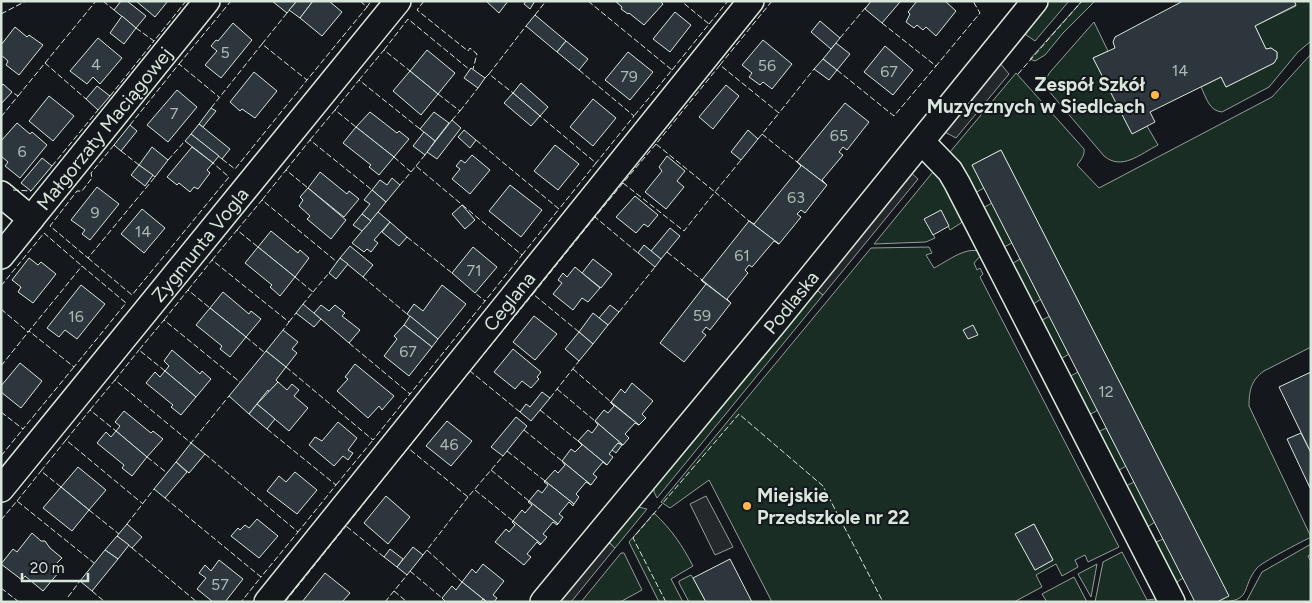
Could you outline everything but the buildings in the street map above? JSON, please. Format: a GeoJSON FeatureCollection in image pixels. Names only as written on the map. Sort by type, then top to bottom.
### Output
{"type":"FeatureCollection","features":[{"type":"Feature","properties":{"kind":"street","name":"Małgorzaty Maciągowej"},"geometry":{"type":"LineString","coordinates":[[1,256],[207,1]]}},
{"type":"Feature","properties":{"kind":"street","name":"Zygmunta Vogla"},"geometry":{"type":"LineString","coordinates":[[1,489],[398,1]]}},
{"type":"Feature","properties":{"kind":"street","name":"Ceglana"},"geometry":{"type":"LineString","coordinates":[[266,602],[751,1]]}},
{"type":"Feature","properties":{"kind":"street","name":"Podlaska"},"geometry":{"type":"LineString","coordinates":[[543,602],[769,330],[1035,1]]}},
{"type":"Feature","properties":{"kind":"street"},"geometry":{"type":"LineString","coordinates":[[922,142],[950,171],[957,183],[1172,602]]}},
{"type":"Feature","properties":{"kind":"street"},"geometry":{"type":"LineString","coordinates":[[1,194],[31,219]]}},
{"type":"Feature","properties":{"kind":"green space"},"geometry":{"type":"Polygon","coordinates":[[[1048,1],[1069,1],[1035,41],[1022,32],[1048,1]]]}},
{"type":"Feature","properties":{"kind":"green space"},"geometry":{"type":"Polygon","coordinates":[[[1082,1],[1095,1],[1063,33],[1045,55],[1035,61],[1030,59],[1082,1]]]}},
{"type":"Feature","properties":{"kind":"green space"},"geometry":{"type":"Polygon","coordinates":[[[1294,1],[1311,1],[1311,41],[1298,52],[1269,87],[1222,112],[1214,109],[1208,103],[1201,87],[1221,77],[1226,87],[1274,63],[1277,58],[1277,52],[1271,48],[1266,49],[1255,26],[1296,6],[1294,1]]]}},
{"type":"Feature","properties":{"kind":"green space"},"geometry":{"type":"Polygon","coordinates":[[[1094,22],[1108,51],[1093,58],[1133,133],[1147,126],[1158,145],[1131,160],[1118,162],[1104,156],[1047,87],[1046,80],[1049,73],[1094,22]]]}},
{"type":"Feature","properties":{"kind":"green space"},"geometry":{"type":"Polygon","coordinates":[[[1311,54],[1311,347],[1260,374],[1252,386],[1249,406],[1311,537],[1260,565],[1252,575],[1241,597],[1236,600],[1217,602],[1228,595],[1001,150],[972,165],[984,188],[973,194],[945,158],[1016,73],[1084,149],[1077,165],[1099,188],[1272,97],[1311,54]]]}},
{"type":"Feature","properties":{"kind":"green space"},"geometry":{"type":"Polygon","coordinates":[[[937,167],[965,218],[961,223],[950,230],[941,211],[925,219],[935,238],[926,242],[874,244],[937,167]]]}},
{"type":"Feature","properties":{"kind":"green space"},"geometry":{"type":"Polygon","coordinates":[[[992,203],[1012,243],[1000,249],[981,209],[992,203]]]}},
{"type":"Feature","properties":{"kind":"green space"},"geometry":{"type":"Polygon","coordinates":[[[929,247],[932,253],[926,255],[934,268],[965,252],[977,251],[983,253],[974,263],[977,270],[980,268],[983,274],[980,277],[1119,547],[1088,562],[1085,555],[1075,560],[1078,567],[1062,576],[1056,564],[1036,575],[1042,587],[1014,602],[772,602],[709,480],[670,508],[661,502],[871,248],[929,247]],[[1034,524],[1016,534],[1035,570],[1053,560],[1034,524]]]}},
{"type":"Feature","properties":{"kind":"green space"},"geometry":{"type":"Polygon","coordinates":[[[1020,259],[1041,299],[1032,305],[1010,265],[1020,259]]]}},
{"type":"Feature","properties":{"kind":"green space"},"geometry":{"type":"Polygon","coordinates":[[[813,287],[823,295],[657,498],[654,492],[654,485],[813,287]]]}},
{"type":"Feature","properties":{"kind":"green space"},"geometry":{"type":"Polygon","coordinates":[[[1050,316],[1069,354],[1059,360],[1040,321],[1050,316]]]}},
{"type":"Feature","properties":{"kind":"green space"},"geometry":{"type":"Polygon","coordinates":[[[1078,372],[1098,410],[1087,416],[1067,378],[1078,372]]]}},
{"type":"Feature","properties":{"kind":"green space"},"geometry":{"type":"Polygon","coordinates":[[[1106,428],[1126,466],[1116,472],[1096,433],[1106,428]]]}},
{"type":"Feature","properties":{"kind":"green space"},"geometry":{"type":"Polygon","coordinates":[[[1134,482],[1155,522],[1146,528],[1124,487],[1134,482]]]}},
{"type":"Feature","properties":{"kind":"green space"},"geometry":{"type":"Polygon","coordinates":[[[638,507],[647,509],[615,548],[607,540],[638,507]]]}},
{"type":"Feature","properties":{"kind":"green space"},"geometry":{"type":"Polygon","coordinates":[[[654,513],[676,538],[693,566],[671,579],[683,602],[659,602],[629,542],[654,513]]]}},
{"type":"Feature","properties":{"kind":"green space"},"geometry":{"type":"Polygon","coordinates":[[[1163,539],[1183,578],[1174,584],[1154,543],[1163,539]]]}},
{"type":"Feature","properties":{"kind":"green space"},"geometry":{"type":"Polygon","coordinates":[[[1311,544],[1311,554],[1308,556],[1311,562],[1311,602],[1246,602],[1262,572],[1311,544]]]}},
{"type":"Feature","properties":{"kind":"green space"},"geometry":{"type":"Polygon","coordinates":[[[1122,552],[1147,600],[1163,598],[1165,602],[1095,602],[1103,562],[1122,552]]]}},
{"type":"Feature","properties":{"kind":"green space"},"geometry":{"type":"Polygon","coordinates":[[[621,553],[624,553],[642,590],[620,602],[581,602],[621,553]]]}},
{"type":"Feature","properties":{"kind":"green space"},"geometry":{"type":"Polygon","coordinates":[[[1097,564],[1091,597],[1078,574],[1097,564]]]}},
{"type":"Feature","properties":{"kind":"green space"},"geometry":{"type":"Polygon","coordinates":[[[691,575],[706,602],[689,602],[679,581],[691,575]]]}},
{"type":"Feature","properties":{"kind":"green space"},"geometry":{"type":"Polygon","coordinates":[[[1074,577],[1087,602],[1047,602],[1042,594],[1074,577]]]}},
{"type":"Feature","properties":{"kind":"shaded area"},"geometry":{"type":"Polygon","coordinates":[[[999,62],[1009,74],[956,138],[941,130],[999,62]]]}},
{"type":"Feature","properties":{"kind":"shaded area"},"geometry":{"type":"Polygon","coordinates":[[[908,170],[918,179],[823,295],[813,287],[908,170]]]}},
{"type":"Feature","properties":{"kind":"shaded area"},"geometry":{"type":"Polygon","coordinates":[[[706,496],[733,547],[715,555],[690,504],[706,496]]]}},
{"type":"Feature","properties":{"kind":"shaded area"},"geometry":{"type":"Polygon","coordinates":[[[605,539],[615,548],[571,602],[553,602],[605,539]]]}},
{"type":"Feature","properties":{"kind":"fence"},"geometry":{"type":"LineString","coordinates":[[1,14],[26,1]]}},
{"type":"Feature","properties":{"kind":"fence"},"geometry":{"type":"LineString","coordinates":[[45,63],[96,1]]}},
{"type":"Feature","properties":{"kind":"fence"},"geometry":{"type":"LineString","coordinates":[[103,1],[114,10]]}},
{"type":"Feature","properties":{"kind":"fence"},"geometry":{"type":"LineString","coordinates":[[136,28],[154,41],[186,1]]}},
{"type":"Feature","properties":{"kind":"fence"},"geometry":{"type":"LineString","coordinates":[[179,64],[231,1]]}},
{"type":"Feature","properties":{"kind":"fence"},"geometry":{"type":"LineString","coordinates":[[360,1],[367,7],[371,1]]}},
{"type":"Feature","properties":{"kind":"fence"},"geometry":{"type":"LineString","coordinates":[[424,1],[417,10],[468,51],[470,48],[477,54],[473,69]]}},
{"type":"Feature","properties":{"kind":"fence"},"geometry":{"type":"LineString","coordinates":[[535,15],[546,1]]}},
{"type":"Feature","properties":{"kind":"fence"},"geometry":{"type":"LineString","coordinates":[[588,1],[672,70],[634,116]]}},
{"type":"Feature","properties":{"kind":"fence"},"geometry":{"type":"LineString","coordinates":[[672,70],[709,24],[681,1]]}},
{"type":"Feature","properties":{"kind":"fence"},"geometry":{"type":"LineString","coordinates":[[709,24],[728,1]]}},
{"type":"Feature","properties":{"kind":"fence"},"geometry":{"type":"LineString","coordinates":[[772,1],[720,65],[779,113],[814,69]]}},
{"type":"Feature","properties":{"kind":"fence"},"geometry":{"type":"LineString","coordinates":[[882,23],[936,66],[980,13],[973,1]]}},
{"type":"Feature","properties":{"kind":"fence"},"geometry":{"type":"LineString","coordinates":[[1018,74],[1082,1]]}},
{"type":"Feature","properties":{"kind":"fence"},"geometry":{"type":"LineString","coordinates":[[287,13],[262,44],[307,80],[367,7]]}},
{"type":"Feature","properties":{"kind":"fence"},"geometry":{"type":"LineString","coordinates":[[840,38],[866,7]]}},
{"type":"Feature","properties":{"kind":"fence"},"geometry":{"type":"LineString","coordinates":[[384,50],[408,19],[470,70]]}},
{"type":"Feature","properties":{"kind":"fence"},"geometry":{"type":"LineString","coordinates":[[489,74],[526,26]]}},
{"type":"Feature","properties":{"kind":"fence"},"geometry":{"type":"LineString","coordinates":[[110,96],[154,41]]}},
{"type":"Feature","properties":{"kind":"fence"},"geometry":{"type":"LineString","coordinates":[[211,108],[262,44]]}},
{"type":"Feature","properties":{"kind":"fence"},"geometry":{"type":"LineString","coordinates":[[359,80],[384,50],[410,71]]}},
{"type":"Feature","properties":{"kind":"fence"},"geometry":{"type":"LineString","coordinates":[[18,96],[45,63],[86,99]]}},
{"type":"Feature","properties":{"kind":"fence"},"geometry":{"type":"LineString","coordinates":[[130,125],[179,64],[219,97]]}},
{"type":"Feature","properties":{"kind":"fence"},"geometry":{"type":"LineString","coordinates":[[720,65],[656,144],[715,192],[741,160]]}},
{"type":"Feature","properties":{"kind":"fence"},"geometry":{"type":"LineString","coordinates":[[837,70],[894,116],[936,66]]}},
{"type":"Feature","properties":{"kind":"fence"},"geometry":{"type":"LineString","coordinates":[[579,70],[634,116],[596,163]]}},
{"type":"Feature","properties":{"kind":"fence"},"geometry":{"type":"LineString","coordinates":[[485,78],[489,74],[513,93]]}},
{"type":"Feature","properties":{"kind":"fence"},"geometry":{"type":"LineString","coordinates":[[222,159],[235,169],[307,80]]}},
{"type":"Feature","properties":{"kind":"fence"},"geometry":{"type":"LineString","coordinates":[[335,110],[359,80],[420,129]]}},
{"type":"Feature","properties":{"kind":"fence"},"geometry":{"type":"LineString","coordinates":[[460,111],[478,88]]}},
{"type":"Feature","properties":{"kind":"fence"},"geometry":{"type":"LineString","coordinates":[[1,117],[18,96],[12,92]]}},
{"type":"Feature","properties":{"kind":"fence"},"geometry":{"type":"LineString","coordinates":[[438,94],[460,111],[452,120]]}},
{"type":"Feature","properties":{"kind":"fence"},"geometry":{"type":"LineString","coordinates":[[52,166],[98,110]]}},
{"type":"Feature","properties":{"kind":"fence"},"geometry":{"type":"LineString","coordinates":[[310,140],[335,110],[356,127]]}},
{"type":"Feature","properties":{"kind":"fence"},"geometry":{"type":"LineString","coordinates":[[758,139],[779,113]]}},
{"type":"Feature","properties":{"kind":"fence"},"geometry":{"type":"LineString","coordinates":[[476,140],[559,209],[596,163],[540,116]]}},
{"type":"Feature","properties":{"kind":"fence"},"geometry":{"type":"LineString","coordinates":[[762,134],[797,162]]}},
{"type":"Feature","properties":{"kind":"fence"},"geometry":{"type":"LineString","coordinates":[[286,170],[310,140],[372,190]]}},
{"type":"Feature","properties":{"kind":"fence"},"geometry":{"type":"LineString","coordinates":[[168,160],[185,141]]}},
{"type":"Feature","properties":{"kind":"fence"},"geometry":{"type":"LineString","coordinates":[[656,144],[623,183],[684,231],[715,192],[749,221]]}},
{"type":"Feature","properties":{"kind":"fence"},"geometry":{"type":"LineString","coordinates":[[114,145],[91,173],[92,178],[82,191],[77,191],[50,226],[88,258],[155,177]]}},
{"type":"Feature","properties":{"kind":"fence"},"geometry":{"type":"LineString","coordinates":[[121,151],[139,165]]}},
{"type":"Feature","properties":{"kind":"fence"},"geometry":{"type":"LineString","coordinates":[[416,166],[425,155]]}},
{"type":"Feature","properties":{"kind":"fence"},"geometry":{"type":"LineString","coordinates":[[394,157],[411,172]]}},
{"type":"Feature","properties":{"kind":"fence"},"geometry":{"type":"LineString","coordinates":[[88,258],[132,295],[229,177],[213,163]]}},
{"type":"Feature","properties":{"kind":"fence"},"geometry":{"type":"LineString","coordinates":[[400,185],[416,166],[522,255],[485,301]]}},
{"type":"Feature","properties":{"kind":"fence"},"geometry":{"type":"LineString","coordinates":[[262,200],[286,170],[308,188]]}},
{"type":"Feature","properties":{"kind":"fence"},"geometry":{"type":"LineString","coordinates":[[623,183],[595,217],[638,253]]}},
{"type":"Feature","properties":{"kind":"fence"},"geometry":{"type":"LineString","coordinates":[[13,190],[31,191]]}},
{"type":"Feature","properties":{"kind":"fence"},"geometry":{"type":"LineString","coordinates":[[237,230],[262,200],[337,262]]}},
{"type":"Feature","properties":{"kind":"fence"},"geometry":{"type":"LineString","coordinates":[[522,255],[559,209]]}},
{"type":"Feature","properties":{"kind":"fence"},"geometry":{"type":"LineString","coordinates":[[579,332],[533,294],[595,217]]}},
{"type":"Feature","properties":{"kind":"fence"},"geometry":{"type":"LineString","coordinates":[[212,260],[237,230],[258,247]]}},
{"type":"Feature","properties":{"kind":"fence"},"geometry":{"type":"LineString","coordinates":[[1,286],[44,233],[82,266]]}},
{"type":"Feature","properties":{"kind":"fence"},"geometry":{"type":"LineString","coordinates":[[407,237],[452,273]]}},
{"type":"Feature","properties":{"kind":"fence"},"geometry":{"type":"LineString","coordinates":[[667,252],[702,280]]}},
{"type":"Feature","properties":{"kind":"fence"},"geometry":{"type":"LineString","coordinates":[[188,290],[212,260],[289,322],[283,330]]}},
{"type":"Feature","properties":{"kind":"fence"},"geometry":{"type":"LineString","coordinates":[[82,266],[126,303],[74,367],[29,331],[82,266]]}},
{"type":"Feature","properties":{"kind":"fence"},"geometry":{"type":"LineString","coordinates":[[619,312],[655,267]]}},
{"type":"Feature","properties":{"kind":"fence"},"geometry":{"type":"LineString","coordinates":[[313,292],[329,273]]}},
{"type":"Feature","properties":{"kind":"fence"},"geometry":{"type":"LineString","coordinates":[[295,277],[313,292],[303,304]]}},
{"type":"Feature","properties":{"kind":"fence"},"geometry":{"type":"LineString","coordinates":[[363,277],[407,314]]}},
{"type":"Feature","properties":{"kind":"fence"},"geometry":{"type":"LineString","coordinates":[[164,320],[188,290],[210,308]]}},
{"type":"Feature","properties":{"kind":"fence"},"geometry":{"type":"LineString","coordinates":[[349,343],[410,394],[485,301],[475,293]]}},
{"type":"Feature","properties":{"kind":"fence"},"geometry":{"type":"LineString","coordinates":[[520,412],[470,371],[533,294]]}},
{"type":"Feature","properties":{"kind":"fence"},"geometry":{"type":"LineString","coordinates":[[1,309],[28,332]]}},
{"type":"Feature","properties":{"kind":"fence"},"geometry":{"type":"LineString","coordinates":[[289,322],[296,313]]}},
{"type":"Feature","properties":{"kind":"fence"},"geometry":{"type":"LineString","coordinates":[[165,371],[139,350],[164,320],[240,382]]}},
{"type":"Feature","properties":{"kind":"fence"},"geometry":{"type":"LineString","coordinates":[[1,366],[29,331]]}},
{"type":"Feature","properties":{"kind":"fence"},"geometry":{"type":"LineString","coordinates":[[246,337],[264,352]]}},
{"type":"Feature","properties":{"kind":"fence"},"geometry":{"type":"LineString","coordinates":[[115,380],[139,350]]}},
{"type":"Feature","properties":{"kind":"fence"},"geometry":{"type":"LineString","coordinates":[[550,398],[579,361]]}},
{"type":"Feature","properties":{"kind":"fence"},"geometry":{"type":"LineString","coordinates":[[1,412],[23,429],[74,367]]}},
{"type":"Feature","properties":{"kind":"fence"},"geometry":{"type":"LineString","coordinates":[[286,367],[373,440],[410,394]]}},
{"type":"Feature","properties":{"kind":"fence"},"geometry":{"type":"LineString","coordinates":[[573,369],[611,402]]}},
{"type":"Feature","properties":{"kind":"fence"},"geometry":{"type":"LineString","coordinates":[[470,371],[408,448],[468,497],[503,456]]}},
{"type":"Feature","properties":{"kind":"fence"},"geometry":{"type":"LineString","coordinates":[[90,410],[115,380],[191,443],[229,396]]}},
{"type":"Feature","properties":{"kind":"fence"},"geometry":{"type":"LineString","coordinates":[[557,389],[595,421]]}},
{"type":"Feature","properties":{"kind":"fence"},"geometry":{"type":"LineString","coordinates":[[66,440],[90,410],[116,431]]}},
{"type":"Feature","properties":{"kind":"fence"},"geometry":{"type":"LineString","coordinates":[[540,410],[578,441]]}},
{"type":"Feature","properties":{"kind":"fence"},"geometry":{"type":"LineString","coordinates":[[666,602],[633,538],[739,414],[823,486],[883,602]]}},
{"type":"Feature","properties":{"kind":"fence"},"geometry":{"type":"LineString","coordinates":[[1,456],[23,429]]}},
{"type":"Feature","properties":{"kind":"fence"},"geometry":{"type":"LineString","coordinates":[[267,429],[336,485],[298,532]]}},
{"type":"Feature","properties":{"kind":"fence"},"geometry":{"type":"LineString","coordinates":[[524,430],[562,461]]}},
{"type":"Feature","properties":{"kind":"fence"},"geometry":{"type":"LineString","coordinates":[[61,487],[41,471],[66,440],[143,504]]}},
{"type":"Feature","properties":{"kind":"fence"},"geometry":{"type":"LineString","coordinates":[[336,485],[373,440]]}},
{"type":"Feature","properties":{"kind":"fence"},"geometry":{"type":"LineString","coordinates":[[384,557],[346,526],[408,448]]}},
{"type":"Feature","properties":{"kind":"fence"},"geometry":{"type":"LineString","coordinates":[[507,451],[545,481]]}},
{"type":"Feature","properties":{"kind":"fence"},"geometry":{"type":"LineString","coordinates":[[205,454],[298,532],[261,577]]}},
{"type":"Feature","properties":{"kind":"fence"},"geometry":{"type":"LineString","coordinates":[[147,457],[167,473]]}},
{"type":"Feature","properties":{"kind":"fence"},"geometry":{"type":"LineString","coordinates":[[491,470],[529,501]]}},
{"type":"Feature","properties":{"kind":"fence"},"geometry":{"type":"LineString","coordinates":[[17,501],[41,471]]}},
{"type":"Feature","properties":{"kind":"fence"},"geometry":{"type":"LineString","coordinates":[[127,524],[154,489]]}},
{"type":"Feature","properties":{"kind":"fence"},"geometry":{"type":"LineString","coordinates":[[475,490],[513,521]]}},
{"type":"Feature","properties":{"kind":"fence"},"geometry":{"type":"LineString","coordinates":[[423,555],[468,497]]}},
{"type":"Feature","properties":{"kind":"fence"},"geometry":{"type":"LineString","coordinates":[[165,498],[261,577],[241,602]]}},
{"type":"Feature","properties":{"kind":"fence"},"geometry":{"type":"LineString","coordinates":[[1,520],[17,501],[94,563]]}},
{"type":"Feature","properties":{"kind":"fence"},"geometry":{"type":"LineString","coordinates":[[89,510],[119,534]]}},
{"type":"Feature","properties":{"kind":"fence"},"geometry":{"type":"LineString","coordinates":[[285,602],[346,526]]}},
{"type":"Feature","properties":{"kind":"fence"},"geometry":{"type":"LineString","coordinates":[[132,548],[197,602]]}},
{"type":"Feature","properties":{"kind":"fence"},"geometry":{"type":"LineString","coordinates":[[427,550],[462,582]]}},
{"type":"Feature","properties":{"kind":"fence"},"geometry":{"type":"LineString","coordinates":[[410,571],[442,598]]}},
{"type":"Feature","properties":{"kind":"fence"},"geometry":{"type":"LineString","coordinates":[[385,602],[407,575]]}},
{"type":"Feature","properties":{"kind":"fence"},"geometry":{"type":"LineString","coordinates":[[68,597],[80,581]]}},
{"type":"Feature","properties":{"kind":"fence"},"geometry":{"type":"LineString","coordinates":[[1,588],[19,602]]}},
{"type":"Feature","properties":{"kind":"fence"},"geometry":{"type":"LineString","coordinates":[[92,591],[105,602]]}},
{"type":"Feature","properties":{"kind":"fence"},"geometry":{"type":"LineString","coordinates":[[394,591],[407,602]]}},
{"type":"Feature","properties":{"kind":"place","name":"Zespół Szkół Muzycznych w Siedlcach"},"geometry":{"type":"Point","coordinates":[1155,95]}},
{"type":"Feature","properties":{"kind":"place","name":"Miejskie Przedszkole nr 22"},"geometry":{"type":"Point","coordinates":[747,506]}}]}
